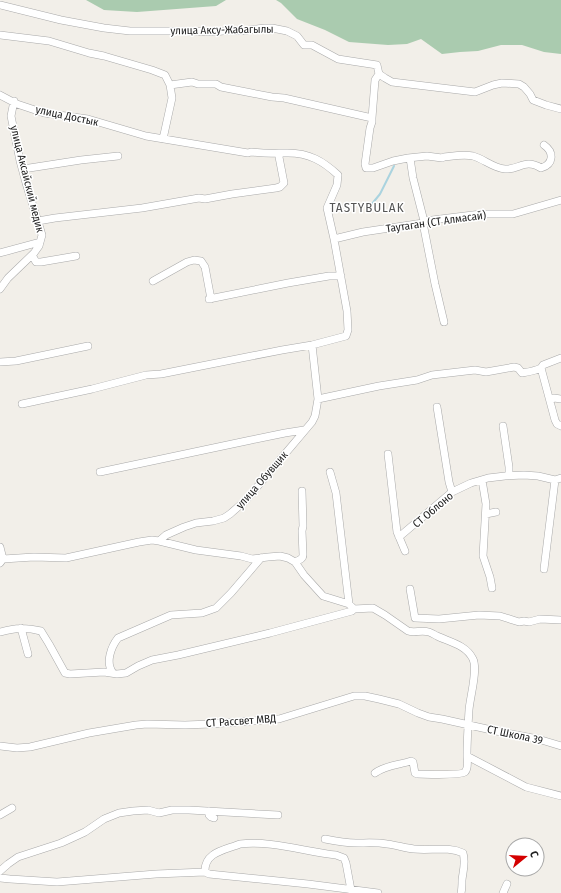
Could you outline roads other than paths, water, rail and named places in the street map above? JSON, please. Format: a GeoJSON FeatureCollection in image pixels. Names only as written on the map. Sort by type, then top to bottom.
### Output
{"type":"FeatureCollection","features":[{"type":"Feature","properties":{"kind":"street","name":"улица Аксу-Жабагылы"},"geometry":{"type":"LineString","coordinates":[[0,5],[61,20],[104,28],[135,31],[214,32],[272,28],[288,31],[298,36],[304,45],[312,45],[338,59],[377,64],[379,74],[392,82],[475,92],[502,83],[519,84],[524,87],[533,100],[561,110]]}},
{"type":"Feature","properties":{"kind":"street"},"geometry":{"type":"LineString","coordinates":[[0,35],[49,41],[165,75],[170,85],[172,98],[163,139]]}},
{"type":"Feature","properties":{"kind":"street"},"geometry":{"type":"LineString","coordinates":[[379,74],[375,80],[372,118],[365,164],[366,168],[373,168],[393,161],[410,158],[427,156],[442,158],[444,156],[466,155],[473,156],[506,169],[526,164],[533,164],[542,168],[548,164],[552,155],[548,148],[544,145]]}},
{"type":"Feature","properties":{"kind":"street"},"geometry":{"type":"LineString","coordinates":[[170,85],[192,82],[198,84],[216,84],[221,87],[284,98],[372,118]]}},
{"type":"Feature","properties":{"kind":"street","name":"улица Достык"},"geometry":{"type":"LineString","coordinates":[[0,95],[16,104],[44,113],[88,119],[146,136],[248,153],[280,154],[286,152],[310,156],[327,165],[338,175],[337,185],[327,208],[334,239]]}},
{"type":"Feature","properties":{"kind":"street","name":"улица Аксайский медик"},"geometry":{"type":"LineString","coordinates":[[0,289],[2,280],[8,278],[32,255],[39,246],[42,235],[22,169],[11,116],[14,102]]}},
{"type":"Feature","properties":{"kind":"street"},"geometry":{"type":"LineString","coordinates":[[38,221],[142,208],[199,198],[205,199],[280,187],[284,183],[280,154]]}},
{"type":"Feature","properties":{"kind":"street"},"geometry":{"type":"LineString","coordinates":[[22,169],[118,156]]}},
{"type":"Feature","properties":{"kind":"street"},"geometry":{"type":"LineString","coordinates":[[410,158],[444,322]]}},
{"type":"Feature","properties":{"kind":"street","name":"Таутаган (СТ Алмасай)"},"geometry":{"type":"LineString","coordinates":[[334,239],[363,232],[481,214],[513,214],[561,200]]}},
{"type":"Feature","properties":{"kind":"street"},"geometry":{"type":"LineString","coordinates":[[22,404],[92,389],[146,375],[161,374],[312,345],[346,336],[348,322],[334,239]]}},
{"type":"Feature","properties":{"kind":"street"},"geometry":{"type":"LineString","coordinates":[[0,253],[40,242]]}},
{"type":"Feature","properties":{"kind":"street"},"geometry":{"type":"LineString","coordinates":[[32,255],[36,262],[76,256]]}},
{"type":"Feature","properties":{"kind":"street"},"geometry":{"type":"LineString","coordinates":[[153,281],[187,262],[194,260],[201,261],[205,267],[210,299],[329,276],[341,276]]}},
{"type":"Feature","properties":{"kind":"street","name":"улица Обувщик"},"geometry":{"type":"LineString","coordinates":[[2,561],[34,557],[66,558],[139,542],[152,540],[159,541],[166,535],[184,527],[196,523],[224,518],[230,514],[246,500],[285,455],[312,422],[315,416],[318,399],[312,345]]}},
{"type":"Feature","properties":{"kind":"street"},"geometry":{"type":"LineString","coordinates":[[0,362],[16,361],[88,346]]}},
{"type":"Feature","properties":{"kind":"street"},"geometry":{"type":"LineString","coordinates":[[318,399],[379,386],[475,370],[486,372],[514,367],[518,368],[522,373],[541,368],[543,365],[561,358]]}},
{"type":"Feature","properties":{"kind":"street"},"geometry":{"type":"LineString","coordinates":[[541,368],[557,424],[561,426]]}},
{"type":"Feature","properties":{"kind":"street"},"geometry":{"type":"LineString","coordinates":[[550,400],[554,398],[561,399]]}},
{"type":"Feature","properties":{"kind":"street"},"geometry":{"type":"LineString","coordinates":[[437,407],[449,482],[452,492]]}},
{"type":"Feature","properties":{"kind":"street"},"geometry":{"type":"LineString","coordinates":[[503,426],[509,476]]}},
{"type":"Feature","properties":{"kind":"street"},"geometry":{"type":"LineString","coordinates":[[100,472],[304,430]]}},
{"type":"Feature","properties":{"kind":"street"},"geometry":{"type":"LineString","coordinates":[[388,454],[398,532],[405,550]]}},
{"type":"Feature","properties":{"kind":"street"},"geometry":{"type":"LineString","coordinates":[[0,632],[14,628],[41,631],[50,644],[65,673],[126,673],[152,660],[270,633],[352,611],[336,492],[330,472]]}},
{"type":"Feature","properties":{"kind":"street","name":"СТ Облоно"},"geometry":{"type":"LineString","coordinates":[[399,537],[452,492],[464,486],[498,476],[524,475],[558,479]]}},
{"type":"Feature","properties":{"kind":"street"},"geometry":{"type":"LineString","coordinates":[[544,569],[558,479]]}},
{"type":"Feature","properties":{"kind":"street"},"geometry":{"type":"LineString","coordinates":[[482,480],[486,504],[483,556],[492,588]]}},
{"type":"Feature","properties":{"kind":"street"},"geometry":{"type":"LineString","coordinates":[[295,562],[301,559],[304,554],[302,531],[302,491]]}},
{"type":"Feature","properties":{"kind":"street"},"geometry":{"type":"LineString","coordinates":[[486,514],[496,512]]}},
{"type":"Feature","properties":{"kind":"street"},"geometry":{"type":"LineString","coordinates":[[159,541],[201,551],[221,552],[252,559],[280,556],[288,558],[295,562],[322,596],[351,607],[373,608],[408,631],[429,632],[454,643],[469,653],[474,660],[475,671],[469,712],[467,769],[465,772],[458,774],[436,775],[417,774],[415,773],[413,762],[411,761],[393,764],[378,770],[375,773]]}},
{"type":"Feature","properties":{"kind":"street"},"geometry":{"type":"LineString","coordinates":[[0,547],[2,561]]}},
{"type":"Feature","properties":{"kind":"street"},"geometry":{"type":"LineString","coordinates":[[113,673],[110,669],[110,655],[112,645],[118,638],[171,615],[202,613],[216,608],[232,593],[260,558]]}},
{"type":"Feature","properties":{"kind":"street"},"geometry":{"type":"LineString","coordinates":[[410,589],[415,618],[439,619],[478,615],[500,616],[519,622],[561,620]]}},
{"type":"Feature","properties":{"kind":"street"},"geometry":{"type":"LineString","coordinates":[[21,628],[28,654]]}},
{"type":"Feature","properties":{"kind":"street","name":"СТ Рассвет МВД"},"geometry":{"type":"LineString","coordinates":[[4,746],[30,747],[89,734],[154,723],[184,725],[211,724],[279,718],[354,696],[365,696],[399,704],[429,717],[469,725]]}},
{"type":"Feature","properties":{"kind":"street","name":"СТ Школа 39"},"geometry":{"type":"LineString","coordinates":[[469,725],[538,739],[561,746]]}},
{"type":"Feature","properties":{"kind":"street"},"geometry":{"type":"LineString","coordinates":[[467,756],[526,787],[561,796]]}},
{"type":"Feature","properties":{"kind":"street"},"geometry":{"type":"LineString","coordinates":[[0,815],[12,808]]}},
{"type":"Feature","properties":{"kind":"street"},"geometry":{"type":"LineString","coordinates":[[0,871],[18,857],[61,843],[85,832],[104,819],[119,813],[148,810],[159,813],[172,810],[203,810],[278,815]]}},
{"type":"Feature","properties":{"kind":"street"},"geometry":{"type":"LineString","coordinates":[[209,811],[209,815],[214,818]]}},
{"type":"Feature","properties":{"kind":"street"},"geometry":{"type":"LineString","coordinates":[[325,839],[338,842],[373,842],[415,849],[450,850],[463,853],[464,865],[461,893]]}},
{"type":"Feature","properties":{"kind":"street"},"geometry":{"type":"LineString","coordinates":[[205,872],[206,863],[214,854],[240,844],[269,844],[336,855],[344,858],[351,890]]}},
{"type":"Feature","properties":{"kind":"street"},"geometry":{"type":"LineString","coordinates":[[0,878],[57,882],[156,874],[205,872],[209,874],[378,893]]}},
{"type":"Feature","properties":{"kind":"street"},"geometry":{"type":"LineString","coordinates":[[504,893],[507,884]]}},
{"type":"Feature","properties":{"kind":"waterway"},"geometry":{"type":"LineString","coordinates":[[367,210],[380,194],[394,166]]}},
{"type":"Feature","properties":{"kind":"district","name":"TASTYBULAK"},"geometry":{"type":"Point","coordinates":[367,207]}}]}
